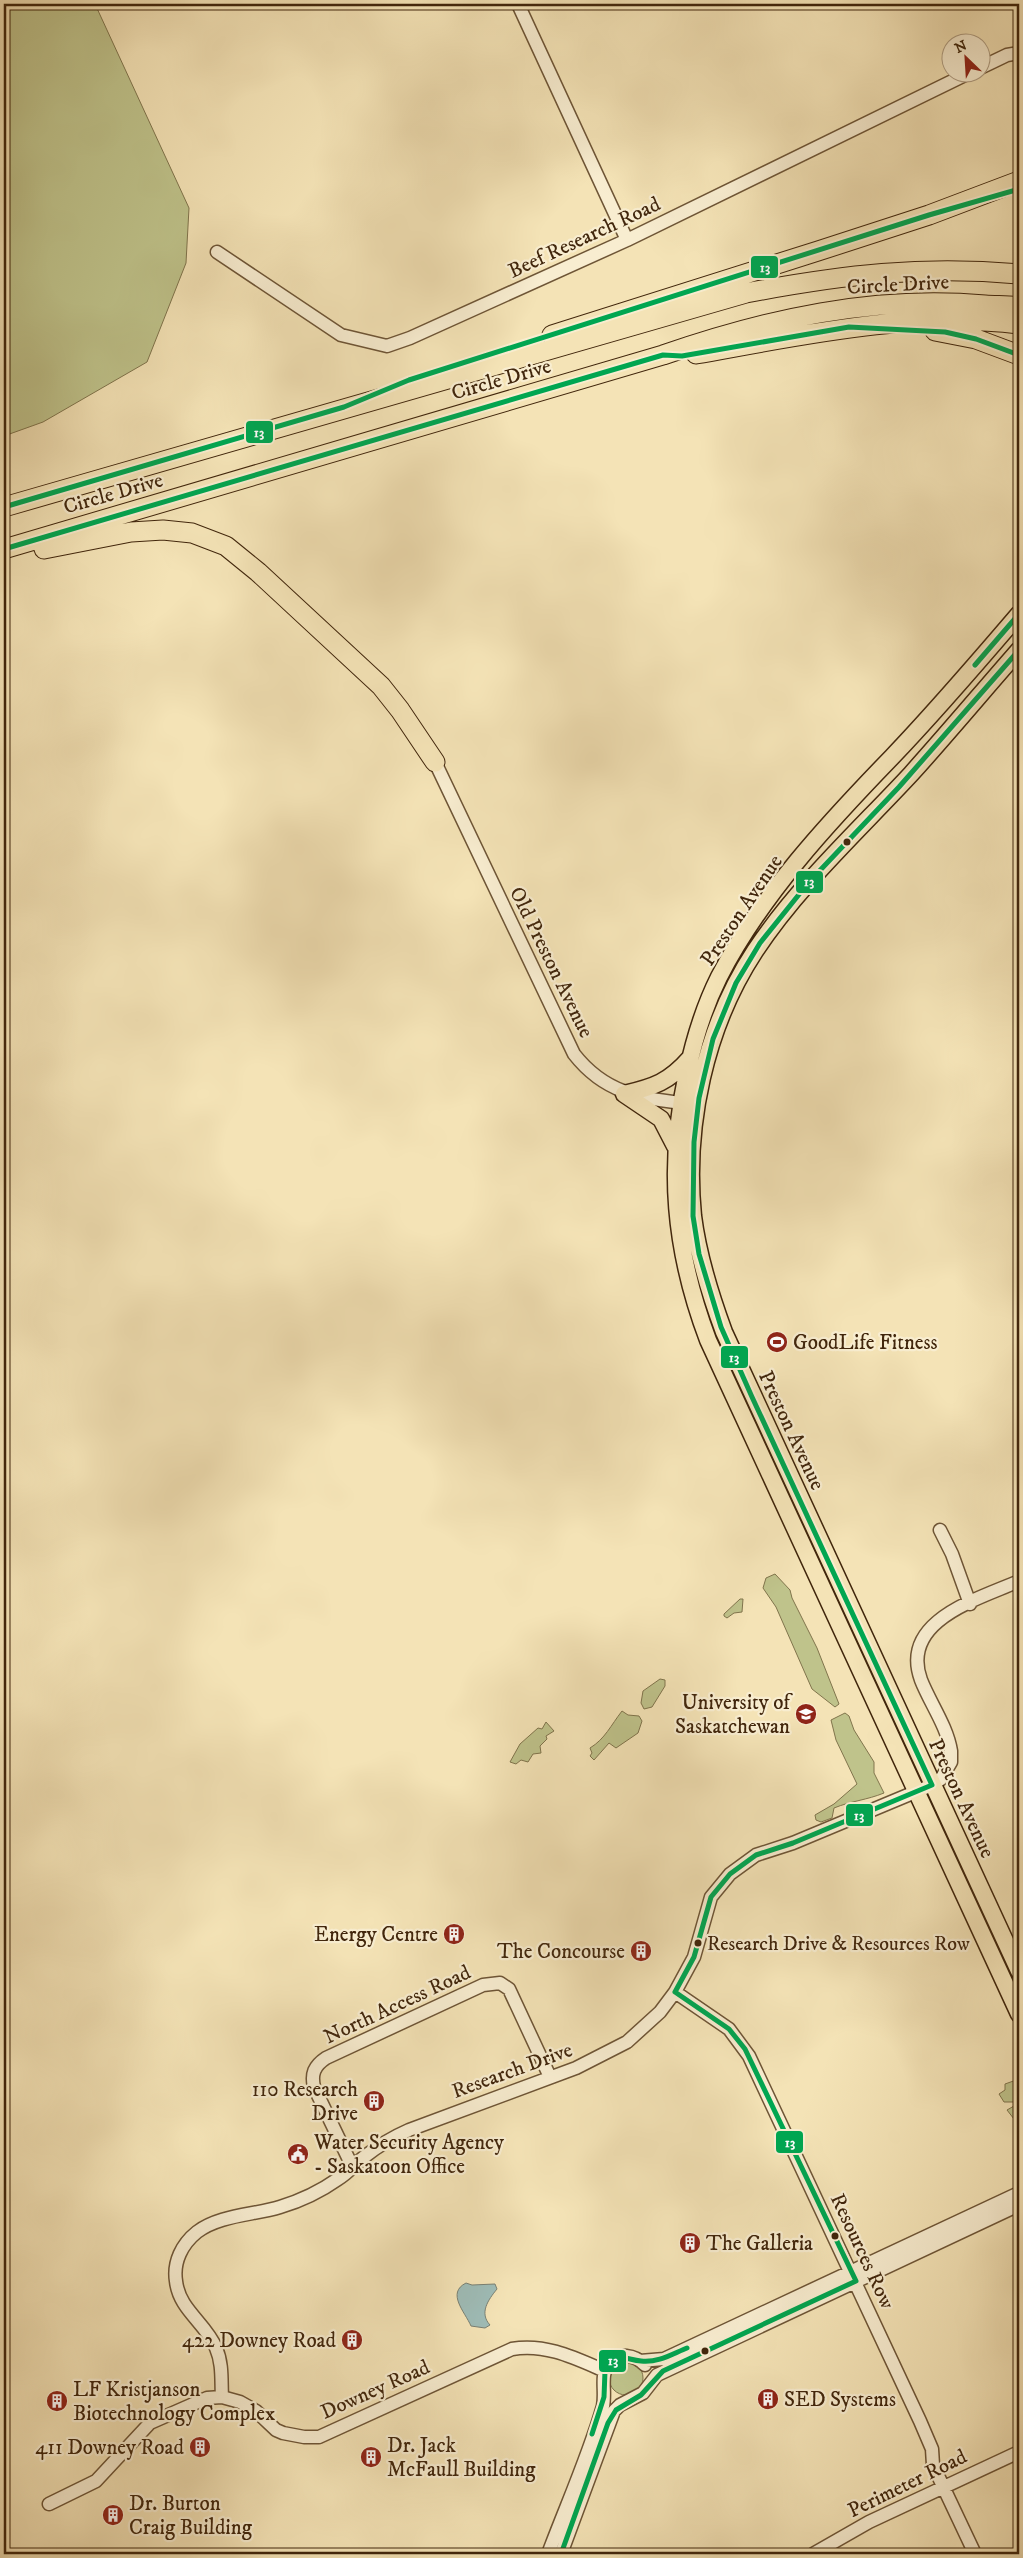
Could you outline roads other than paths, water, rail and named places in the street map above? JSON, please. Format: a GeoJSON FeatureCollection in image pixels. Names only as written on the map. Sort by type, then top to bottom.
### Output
{"type":"FeatureCollection","features":[{"type":"Feature","properties":{"kind":"highway"},"geometry":{"type":"LineString","coordinates":[[344,407],[409,380],[929,214],[1019,181]]}},
{"type":"Feature","properties":{"kind":"highway"},"geometry":{"type":"LineString","coordinates":[[929,214],[1019,190]]}},
{"type":"Feature","properties":{"kind":"highway","name":"Circle Drive"},"geometry":{"type":"LineString","coordinates":[[4,507],[344,407],[746,293],[838,276],[878,272],[956,269],[1019,274]]}},
{"type":"Feature","properties":{"kind":"highway","name":"Circle Drive"},"geometry":{"type":"LineString","coordinates":[[4,549],[663,355],[734,332],[794,317],[837,310],[913,302],[1019,307]]}},
{"type":"Feature","properties":{"kind":"highway"},"geometry":{"type":"LineString","coordinates":[[663,355],[682,356],[849,327],[904,322],[998,322],[1019,324]]}},
{"type":"Feature","properties":{"kind":"highway"},"geometry":{"type":"LineString","coordinates":[[849,327],[945,332],[976,339],[1019,355]]}},
{"type":"Feature","properties":{"kind":"highway"},"geometry":{"type":"LineString","coordinates":[[4,558],[67,544],[148,530],[179,531],[216,541],[247,562],[381,686],[400,710],[435,762]]}},
{"type":"Feature","properties":{"kind":"main road","name":"Preston Avenue"},"geometry":{"type":"LineString","coordinates":[[1019,614],[827,829],[763,908],[736,947],[712,991],[690,1058],[675,1148],[675,1194],[681,1246],[691,1288],[702,1322],[915,1792],[1019,2014]]}},
{"type":"Feature","properties":{"kind":"main road","name":"Preston Avenue"},"geometry":{"type":"LineString","coordinates":[[1019,650],[911,774],[814,878],[764,937],[742,973],[708,1054],[698,1105],[693,1149],[694,1218],[701,1256],[717,1313],[782,1462],[1019,1970]]}},
{"type":"Feature","properties":{"kind":"main road"},"geometry":{"type":"LineString","coordinates":[[624,1094],[664,1082],[690,1058]]}},
{"type":"Feature","properties":{"kind":"main road"},"geometry":{"type":"LineString","coordinates":[[624,1094],[661,1119],[675,1148]]}},
{"type":"Feature","properties":{"kind":"street"},"geometry":{"type":"LineString","coordinates":[[518,4],[627,240]]}},
{"type":"Feature","properties":{"kind":"street"},"geometry":{"type":"LineString","coordinates":[[990,64],[1007,56],[1019,54]]}},
{"type":"Feature","properties":{"kind":"street","name":"Beef Research Road"},"geometry":{"type":"LineString","coordinates":[[217,252],[341,335],[387,346],[410,338],[627,240],[951,82]]}},
{"type":"Feature","properties":{"kind":"street","name":"Old Preston Avenue"},"geometry":{"type":"LineString","coordinates":[[435,762],[568,1044],[581,1063],[593,1075],[624,1094],[698,1105]]}},
{"type":"Feature","properties":{"kind":"street"},"geometry":{"type":"LineString","coordinates":[[940,1530],[952,1554],[970,1604]]}},
{"type":"Feature","properties":{"kind":"street"},"geometry":{"type":"LineString","coordinates":[[932,1784],[941,1779],[951,1762],[951,1751],[921,1681],[918,1652],[923,1638],[932,1625],[945,1615],[1019,1581]]}},
{"type":"Feature","properties":{"kind":"street","name":"Research Drive"},"geometry":{"type":"LineString","coordinates":[[222,2397],[221,2367],[216,2348],[186,2309],[178,2291],[175,2273],[179,2254],[191,2238],[205,2226],[295,2202],[326,2187],[381,2145],[409,2130],[583,2066],[627,2042],[660,2012],[675,1992],[694,1957],[711,1897],[730,1874],[756,1855],[793,1843],[932,1784]]}},
{"type":"Feature","properties":{"kind":"street","name":"North Access Road"},"geometry":{"type":"LineString","coordinates":[[353,2168],[314,2087],[312,2075],[317,2066],[326,2058],[471,1991],[495,1982],[509,1989],[550,2077]]}},
{"type":"Feature","properties":{"kind":"street","name":"Resources Row"},"geometry":{"type":"LineString","coordinates":[[675,1992],[729,2029],[745,2049],[853,2276],[930,2444],[933,2465],[975,2554]]}},
{"type":"Feature","properties":{"kind":"street"},"geometry":{"type":"LineString","coordinates":[[958,2228],[1019,2193]]}},
{"type":"Feature","properties":{"kind":"street"},"geometry":{"type":"LineString","coordinates":[[548,2554],[602,2406],[605,2386],[604,2371],[608,2364],[620,2356],[627,2356],[640,2361],[664,2359],[958,2228],[1019,2205]]}},
{"type":"Feature","properties":{"kind":"street"},"geometry":{"type":"LineString","coordinates":[[561,2554],[610,2418],[620,2405],[637,2398],[663,2371],[853,2276]]}},
{"type":"Feature","properties":{"kind":"street","name":"Downey Road"},"geometry":{"type":"LineString","coordinates":[[222,2397],[249,2407],[276,2430],[304,2437],[319,2436],[512,2349],[530,2347],[548,2350],[604,2371]]}},
{"type":"Feature","properties":{"kind":"street"},"geometry":{"type":"LineString","coordinates":[[640,2361],[648,2373],[647,2387]]}},
{"type":"Feature","properties":{"kind":"street"},"geometry":{"type":"LineString","coordinates":[[605,2386],[615,2398],[630,2401]]}},
{"type":"Feature","properties":{"kind":"street"},"geometry":{"type":"LineString","coordinates":[[49,2504],[96,2481],[150,2423],[198,2401],[222,2397]]}},
{"type":"Feature","properties":{"kind":"street","name":"Perimeter Road"},"geometry":{"type":"LineString","coordinates":[[813,2554],[868,2522],[1019,2452]]}},
{"type":"Feature","properties":{"kind":"water"},"geometry":{"type":"Polygon","coordinates":[[[466,2283],[472,2285],[495,2284],[497,2289],[488,2302],[485,2311],[485,2316],[490,2325],[485,2328],[471,2326],[459,2303],[458,2292],[460,2287],[466,2283]]]}},
{"type":"Feature","properties":{"kind":"place","name":"GoodLife Fitness"},"geometry":{"type":"Point","coordinates":[777,1342]}},
{"type":"Feature","properties":{"kind":"place","name":"University of Saskatchewan"},"geometry":{"type":"Point","coordinates":[806,1714]}},
{"type":"Feature","properties":{"kind":"place","name":"Energy Centre"},"geometry":{"type":"Point","coordinates":[454,1934]}},
{"type":"Feature","properties":{"kind":"place","name":"Research Drive & Resources Row"},"geometry":{"type":"Point","coordinates":[698,1943]}},
{"type":"Feature","properties":{"kind":"place","name":"The Concourse"},"geometry":{"type":"Point","coordinates":[641,1951]}},
{"type":"Feature","properties":{"kind":"place","name":"110 Research Drive"},"geometry":{"type":"Point","coordinates":[374,2101]}},
{"type":"Feature","properties":{"kind":"place","name":"Water Security Agency - Saskatoon Office"},"geometry":{"type":"Point","coordinates":[298,2154]}},
{"type":"Feature","properties":{"kind":"place","name":"The Galleria"},"geometry":{"type":"Point","coordinates":[690,2243]}},
{"type":"Feature","properties":{"kind":"place","name":"422 Downey Road"},"geometry":{"type":"Point","coordinates":[352,2340]}},
{"type":"Feature","properties":{"kind":"place","name":"SED Systems"},"geometry":{"type":"Point","coordinates":[768,2399]}},
{"type":"Feature","properties":{"kind":"place","name":"LF Kristjanson Biotechnology Complex"},"geometry":{"type":"Point","coordinates":[57,2401]}},
{"type":"Feature","properties":{"kind":"place","name":"411 Downey Road"},"geometry":{"type":"Point","coordinates":[200,2447]}},
{"type":"Feature","properties":{"kind":"place","name":"Dr. Jack McFaull Building"},"geometry":{"type":"Point","coordinates":[371,2457]}},
{"type":"Feature","properties":{"kind":"place","name":"Dr. Burton Craig Building"},"geometry":{"type":"Point","coordinates":[113,2515]}}]}
